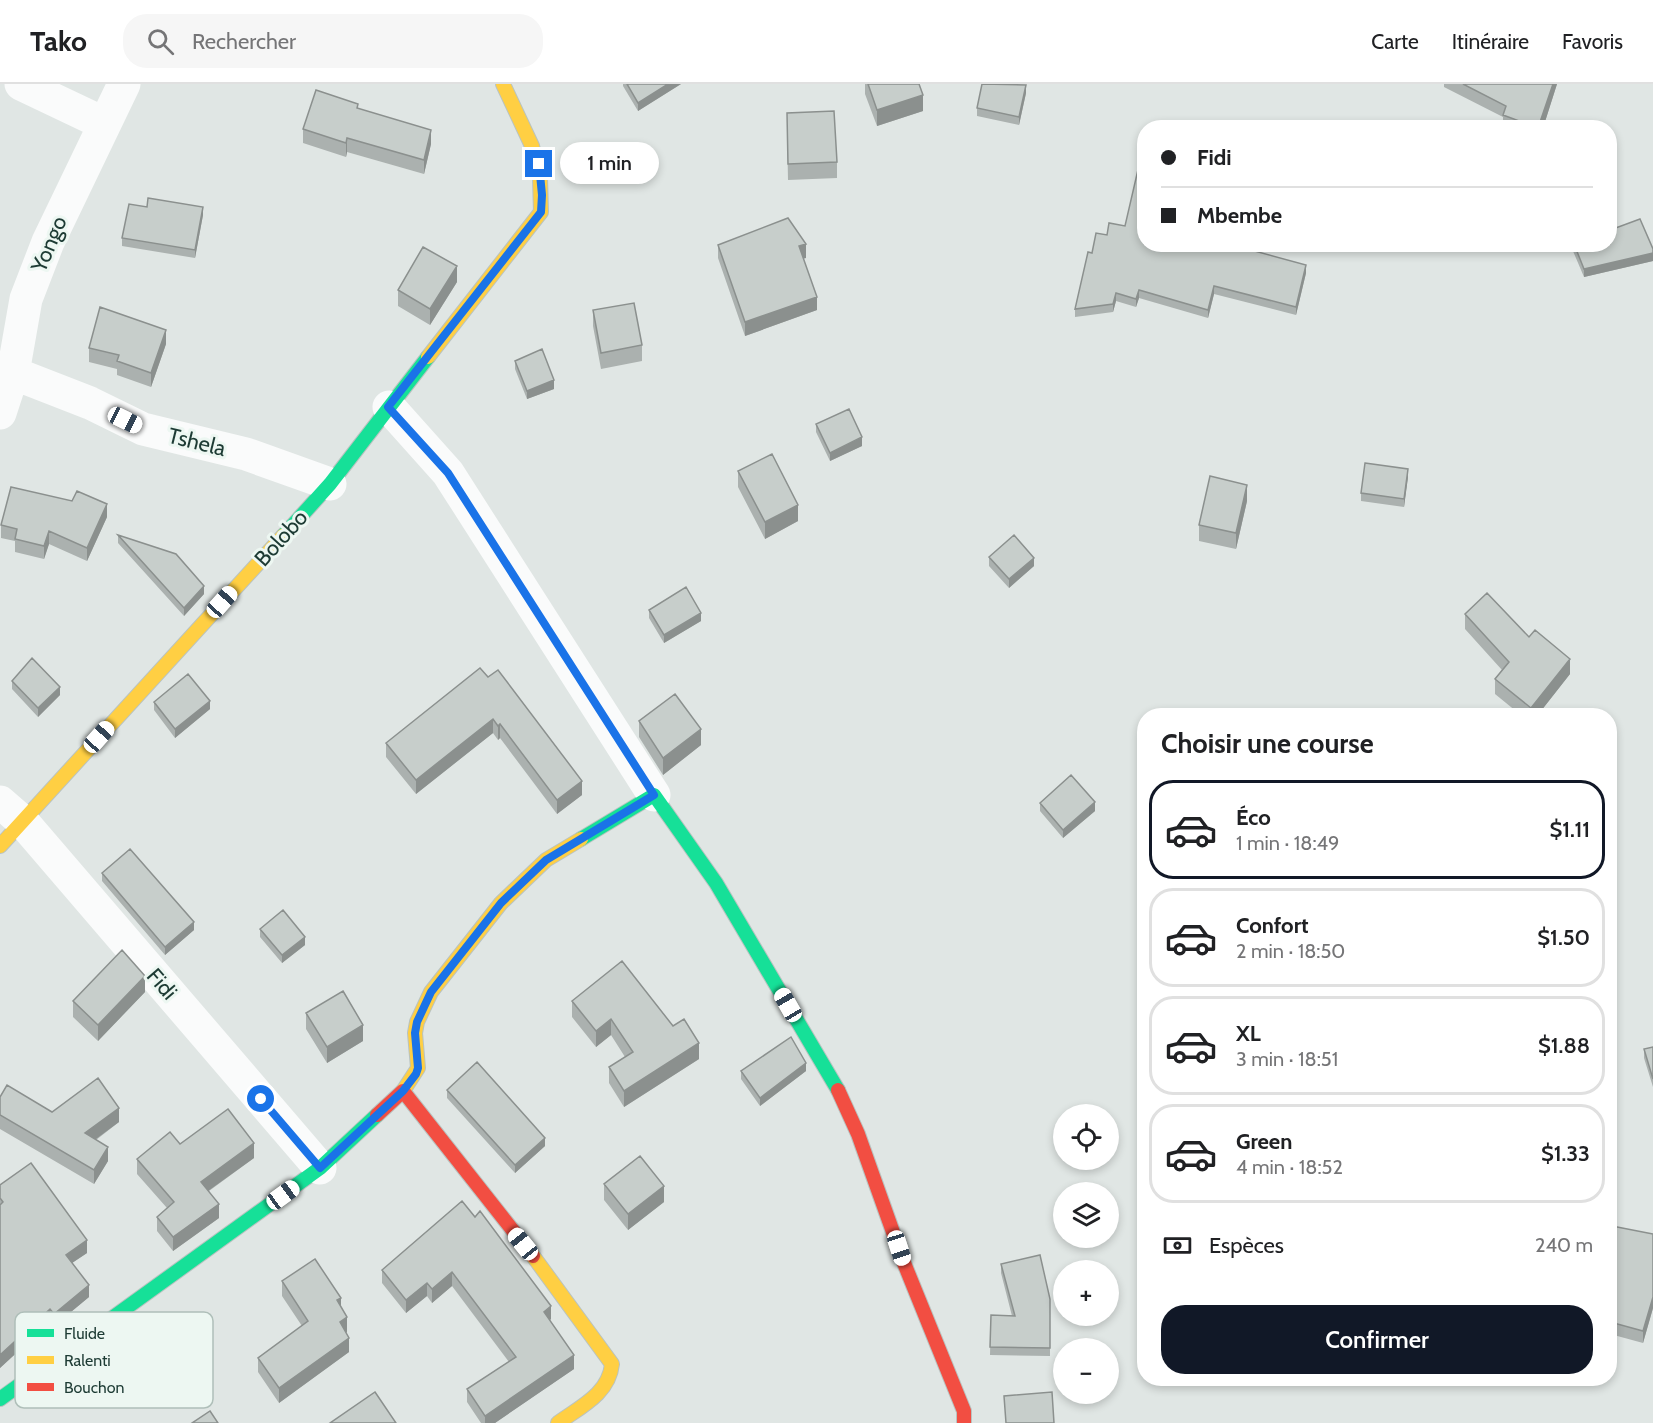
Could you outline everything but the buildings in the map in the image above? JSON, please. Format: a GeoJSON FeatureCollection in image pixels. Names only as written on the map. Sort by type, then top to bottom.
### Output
{"type":"FeatureCollection","features":[{"type":"Feature","properties":{"kind":"street"},"geometry":{"type":"LineString","coordinates":[[21,84],[103,123]]}},
{"type":"Feature","properties":{"kind":"street","name":"Yongo"},"geometry":{"type":"LineString","coordinates":[[0,413],[7,370],[26,298],[48,242],[103,123],[124,84]]}},
{"type":"Feature","properties":{"kind":"street","name":"Bolobo"},"geometry":{"type":"LineString","coordinates":[[0,846],[11,812],[330,484],[541,212],[539,164],[517,108],[503,84]]}},
{"type":"Feature","properties":{"kind":"street","name":"Tshela"},"geometry":{"type":"LineString","coordinates":[[7,370],[90,403],[143,429],[246,454],[330,484]]}},
{"type":"Feature","properties":{"kind":"street"},"geometry":{"type":"LineString","coordinates":[[388,407],[448,473],[654,795],[716,883],[837,1087],[858,1134],[904,1263],[964,1411],[964,1423]]}},
{"type":"Feature","properties":{"kind":"street"},"geometry":{"type":"LineString","coordinates":[[121,1312],[320,1168],[403,1091],[418,1068],[415,1033],[417,1022],[431,992],[501,903],[546,860],[654,795]]}},
{"type":"Feature","properties":{"kind":"street","name":"Fidi"},"geometry":{"type":"LineString","coordinates":[[11,812],[320,1168]]}},
{"type":"Feature","properties":{"kind":"street"},"geometry":{"type":"LineString","coordinates":[[403,1091],[537,1261],[612,1364],[608,1383],[558,1423]]}},
{"type":"Feature","properties":{"kind":"street"},"geometry":{"type":"LineString","coordinates":[[0,1399],[15,1388]]}},
{"type":"Feature","properties":{"kind":"traffic: fast"},"geometry":{"type":"LineString","coordinates":[[284,535],[330,484],[428,357]]}},
{"type":"Feature","properties":{"kind":"traffic: fast"},"geometry":{"type":"LineString","coordinates":[[581,839],[654,795],[716,883],[838,1090]]}},
{"type":"Feature","properties":{"kind":"traffic: fast"},"geometry":{"type":"LineString","coordinates":[[121,1312],[320,1168],[377,1115]]}},
{"type":"Feature","properties":{"kind":"traffic: fast"},"geometry":{"type":"LineString","coordinates":[[0,1399],[15,1388]]}},
{"type":"Feature","properties":{"kind":"traffic: slow"},"geometry":{"type":"LineString","coordinates":[[428,357],[541,212],[540,178],[532,146],[503,84]]}},
{"type":"Feature","properties":{"kind":"traffic: slow"},"geometry":{"type":"LineString","coordinates":[[0,846],[284,535]]}},
{"type":"Feature","properties":{"kind":"traffic: slow"},"geometry":{"type":"LineString","coordinates":[[403,1091],[418,1068],[415,1033],[417,1022],[431,992],[501,903],[546,860],[581,839]]}},
{"type":"Feature","properties":{"kind":"traffic: slow"},"geometry":{"type":"LineString","coordinates":[[533,1256],[612,1364],[610,1374],[599,1392],[558,1423]]}},
{"type":"Feature","properties":{"kind":"traffic: jam"},"geometry":{"type":"LineString","coordinates":[[838,1090],[858,1134],[904,1263],[964,1411],[964,1423]]}},
{"type":"Feature","properties":{"kind":"traffic: jam"},"geometry":{"type":"LineString","coordinates":[[377,1115],[403,1091],[533,1256]]}},
{"type":"Feature","properties":{"kind":"route"},"geometry":{"type":"LineString","coordinates":[[261,1099],[320,1168],[403,1091],[416,1074],[418,1068],[415,1033],[417,1022],[431,992],[501,903],[546,860],[654,795],[448,473],[388,407],[541,212],[539,164]]}}]}
